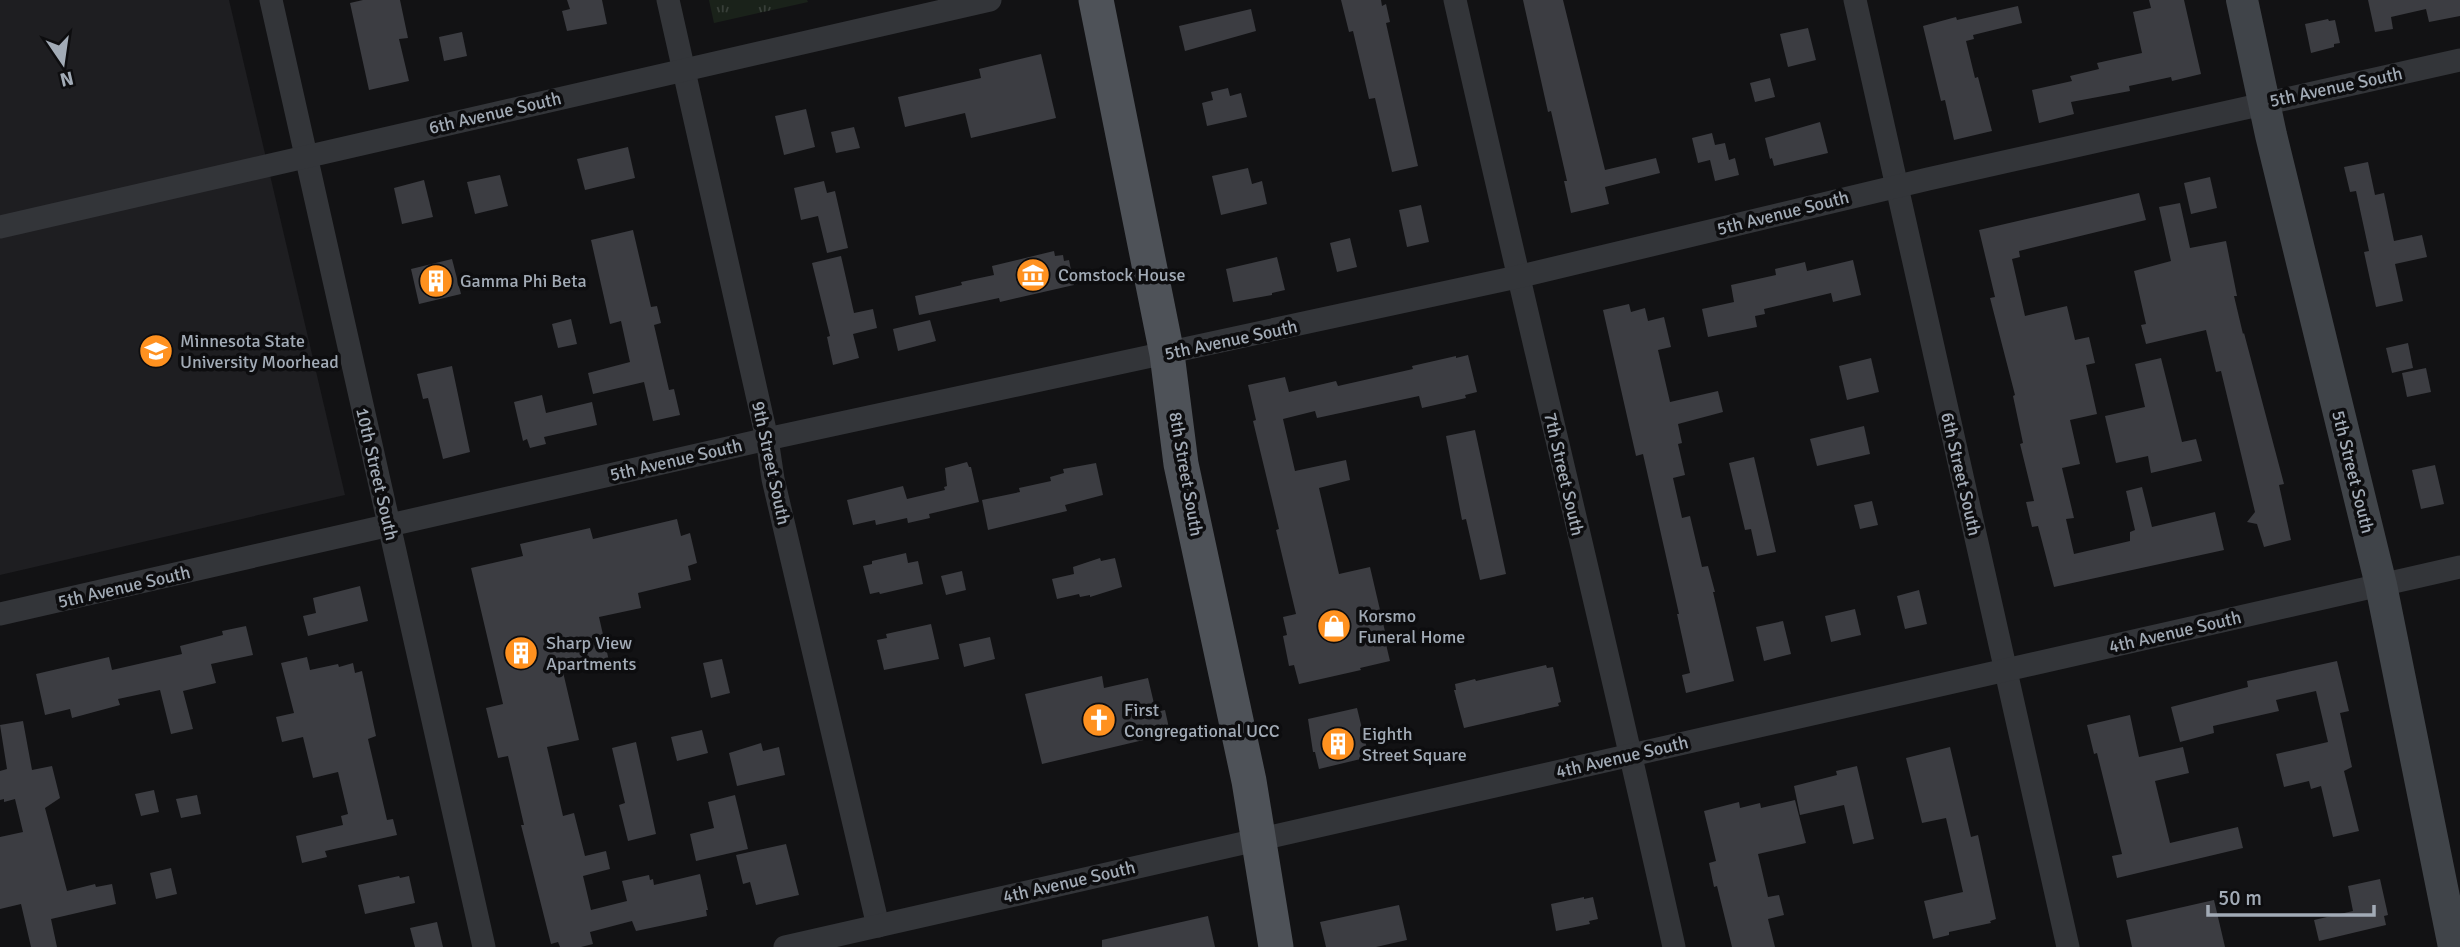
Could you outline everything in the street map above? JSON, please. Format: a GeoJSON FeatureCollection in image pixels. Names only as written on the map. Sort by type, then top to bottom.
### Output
{"type":"FeatureCollection","features":[{"type":"Feature","properties":{"kind":"main road","name":"8th Street South"},"geometry":{"type":"LineString","coordinates":[[1096,0],[1167,354],[1181,464],[1249,781],[1276,947]]}},
{"type":"Feature","properties":{"kind":"street","name":"10th Street South"},"geometry":{"type":"LineString","coordinates":[[271,0],[484,947]]}},
{"type":"Feature","properties":{"kind":"street","name":"9th Street South"},"geometry":{"type":"LineString","coordinates":[[667,0],[768,439],[776,492],[878,926]]}},
{"type":"Feature","properties":{"kind":"street","name":"6th Avenue South"},"geometry":{"type":"LineString","coordinates":[[0,227],[990,0]]}},
{"type":"Feature","properties":{"kind":"street","name":"7th Street South"},"geometry":{"type":"LineString","coordinates":[[1455,0],[1517,277],[1632,755],[1674,947]]}},
{"type":"Feature","properties":{"kind":"street","name":"6th Street South"},"geometry":{"type":"LineString","coordinates":[[1855,0],[2068,947]]}},
{"type":"Feature","properties":{"kind":"street","name":"5th Street South"},"geometry":{"type":"LineString","coordinates":[[2242,0],[2264,103],[2381,585],[2454,947]]}},
{"type":"Feature","properties":{"kind":"street","name":"5th Avenue South"},"geometry":{"type":"LineString","coordinates":[[0,614],[768,439],[1517,277],[1897,186],[2460,61]]}},
{"type":"Feature","properties":{"kind":"street","name":"4th Avenue South"},"geometry":{"type":"LineString","coordinates":[[785,947],[2460,567]]}},
{"type":"Feature","properties":{"kind":"shaded area","name":"Minnesota State University Moorhead"},"geometry":{"type":"Polygon","coordinates":[[[0,0],[229,0],[345,495],[0,575],[0,0]]]}},
{"type":"Feature","properties":{"kind":"green space"},"geometry":{"type":"Polygon","coordinates":[[[709,0],[807,0],[808,2],[714,23],[709,0]]]}},
{"type":"Feature","properties":{"kind":"building"},"geometry":{"type":"Polygon","coordinates":[[[363,0],[400,0],[408,38],[399,39],[409,81],[369,90],[350,3],[363,0]]]}},
{"type":"Feature","properties":{"kind":"building"},"geometry":{"type":"Polygon","coordinates":[[[567,0],[602,0],[607,24],[567,31],[562,11],[570,9],[567,0]]]}},
{"type":"Feature","properties":{"kind":"building"},"geometry":{"type":"Polygon","coordinates":[[[1341,0],[1381,0],[1382,6],[1386,4],[1390,22],[1386,23],[1418,166],[1392,172],[1375,98],[1369,99],[1353,31],[1349,32],[1341,0]]]}},
{"type":"Feature","properties":{"kind":"building"},"geometry":{"type":"Polygon","coordinates":[[[1523,0],[1563,0],[1605,170],[1656,158],[1660,173],[1605,187],[1609,204],[1571,213],[1564,181],[1567,181],[1551,111],[1548,112],[1523,0]]]}},
{"type":"Feature","properties":{"kind":"building"},"geometry":{"type":"Polygon","coordinates":[[[2149,0],[2184,0],[2201,74],[2172,81],[2171,77],[2129,86],[2130,91],[2071,102],[2074,114],[2039,123],[2032,90],[2072,81],[2070,76],[2099,69],[2097,63],[2142,53],[2133,12],[2151,8],[2149,0]]]}},
{"type":"Feature","properties":{"kind":"building"},"geometry":{"type":"Polygon","coordinates":[[[2368,0],[2460,0],[2460,16],[2429,22],[2426,9],[2391,17],[2393,29],[2375,32],[2368,0]]]}},
{"type":"Feature","properties":{"kind":"building"},"geometry":{"type":"Polygon","coordinates":[[[2018,6],[2022,23],[1973,35],[1974,39],[1966,41],[1992,131],[1954,140],[1945,100],[1941,101],[1923,26],[2018,6]]]}},
{"type":"Feature","properties":{"kind":"building"},"geometry":{"type":"Polygon","coordinates":[[[1251,9],[1256,31],[1185,51],[1179,26],[1251,9]]]}},
{"type":"Feature","properties":{"kind":"building"},"geometry":{"type":"Polygon","coordinates":[[[2335,20],[2340,43],[2311,53],[2305,24],[2335,20]]]}},
{"type":"Feature","properties":{"kind":"building"},"geometry":{"type":"Polygon","coordinates":[[[1808,28],[1816,60],[1788,67],[1780,34],[1808,28]]]}},
{"type":"Feature","properties":{"kind":"building"},"geometry":{"type":"Polygon","coordinates":[[[462,32],[467,56],[444,61],[439,37],[462,32]]]}},
{"type":"Feature","properties":{"kind":"building"},"geometry":{"type":"Polygon","coordinates":[[[1041,54],[1056,118],[971,138],[965,113],[905,127],[898,97],[981,78],[979,69],[1041,54]]]}},
{"type":"Feature","properties":{"kind":"building"},"geometry":{"type":"Polygon","coordinates":[[[1770,78],[1775,97],[1755,102],[1750,83],[1770,78]]]}},
{"type":"Feature","properties":{"kind":"building"},"geometry":{"type":"Polygon","coordinates":[[[1228,88],[1230,96],[1241,93],[1247,117],[1207,126],[1202,103],[1213,100],[1211,92],[1228,88]]]}},
{"type":"Feature","properties":{"kind":"building"},"geometry":{"type":"Polygon","coordinates":[[[806,109],[815,147],[784,155],[775,116],[806,109]]]}},
{"type":"Feature","properties":{"kind":"building"},"geometry":{"type":"Polygon","coordinates":[[[1820,122],[1828,153],[1774,166],[1765,138],[1820,122]]]}},
{"type":"Feature","properties":{"kind":"building"},"geometry":{"type":"Polygon","coordinates":[[[854,127],[860,148],[836,153],[831,132],[854,127]]]}},
{"type":"Feature","properties":{"kind":"building"},"geometry":{"type":"Polygon","coordinates":[[[1712,133],[1715,145],[1725,143],[1729,160],[1735,158],[1739,175],[1715,181],[1710,160],[1698,163],[1692,138],[1712,133]]]}},
{"type":"Feature","properties":{"kind":"building"},"geometry":{"type":"Polygon","coordinates":[[[628,147],[635,178],[585,190],[577,159],[628,147]]]}},
{"type":"Feature","properties":{"kind":"building"},"geometry":{"type":"Polygon","coordinates":[[[2368,162],[2375,195],[2384,193],[2394,241],[2422,235],[2427,257],[2395,264],[2403,301],[2376,307],[2364,252],[2369,251],[2356,191],[2350,192],[2344,167],[2368,162]]]}},
{"type":"Feature","properties":{"kind":"building"},"geometry":{"type":"Polygon","coordinates":[[[1248,168],[1252,184],[1262,181],[1267,204],[1221,215],[1212,176],[1248,168]]]}},
{"type":"Feature","properties":{"kind":"building"},"geometry":{"type":"Polygon","coordinates":[[[500,175],[508,206],[475,214],[467,182],[500,175]]]}},
{"type":"Feature","properties":{"kind":"building"},"geometry":{"type":"Polygon","coordinates":[[[2210,177],[2217,208],[2191,214],[2184,183],[2210,177]]]}},
{"type":"Feature","properties":{"kind":"building"},"geometry":{"type":"Polygon","coordinates":[[[424,180],[433,217],[402,224],[394,188],[424,180]]]}},
{"type":"Feature","properties":{"kind":"building"},"geometry":{"type":"Polygon","coordinates":[[[824,181],[827,193],[835,191],[848,248],[827,253],[818,216],[801,220],[794,188],[824,181]]]}},
{"type":"Feature","properties":{"kind":"building"},"geometry":{"type":"Polygon","coordinates":[[[2139,193],[2146,220],[2019,251],[2020,257],[2012,259],[2025,316],[2067,306],[2075,340],[2089,337],[2095,363],[2086,365],[2097,414],[2070,420],[2080,464],[2062,468],[2074,518],[2066,519],[2074,554],[2130,541],[2130,532],[2135,530],[2126,491],[2142,487],[2152,527],[2215,512],[2224,550],[2054,587],[2038,526],[2032,527],[2026,502],[2034,501],[2020,444],[2023,443],[2013,396],[2015,395],[1990,298],[1995,297],[1979,230],[2139,193]]]}},
{"type":"Feature","properties":{"kind":"building"},"geometry":{"type":"Polygon","coordinates":[[[2180,203],[2190,248],[2226,241],[2243,334],[2284,484],[2279,485],[2291,540],[2264,547],[2257,524],[2247,522],[2255,512],[2221,371],[2216,372],[2206,330],[2146,344],[2141,325],[2146,324],[2134,271],[2171,261],[2159,207],[2180,203]]]}},
{"type":"Feature","properties":{"kind":"building"},"geometry":{"type":"Polygon","coordinates":[[[1421,205],[1429,242],[1407,247],[1399,210],[1421,205]]]}},
{"type":"Feature","properties":{"kind":"building"},"geometry":{"type":"Polygon","coordinates":[[[633,230],[651,307],[657,306],[661,323],[654,325],[669,390],[674,389],[680,415],[653,421],[644,382],[593,394],[588,373],[630,362],[621,321],[610,324],[591,240],[633,230]]]}},
{"type":"Feature","properties":{"kind":"building"},"geometry":{"type":"Polygon","coordinates":[[[1350,238],[1357,267],[1337,272],[1330,243],[1350,238]]]}},
{"type":"Feature","properties":{"kind":"building","name":"Comstock House"},"geometry":{"type":"Polygon","coordinates":[[[1054,251],[1055,256],[1063,255],[1064,261],[1069,260],[1074,285],[1000,302],[999,298],[919,315],[915,296],[994,275],[992,266],[1054,251]]]}},
{"type":"Feature","properties":{"kind":"building"},"geometry":{"type":"Polygon","coordinates":[[[841,256],[854,313],[873,309],[877,328],[853,334],[859,358],[833,365],[827,337],[830,336],[812,263],[841,256]]]}},
{"type":"Feature","properties":{"kind":"building"},"geometry":{"type":"Polygon","coordinates":[[[1277,257],[1285,290],[1233,302],[1226,269],[1277,257]]]}},
{"type":"Feature","properties":{"kind":"building","name":"Gamma Phi Beta"},"geometry":{"type":"Polygon","coordinates":[[[452,259],[461,294],[419,304],[411,269],[452,259]]]}},
{"type":"Feature","properties":{"kind":"building"},"geometry":{"type":"Polygon","coordinates":[[[1853,260],[1861,295],[1833,302],[1831,293],[1764,309],[1765,314],[1755,316],[1757,327],[1708,337],[1702,309],[1734,302],[1731,285],[1776,275],[1775,269],[1805,262],[1807,271],[1853,260]]]}},
{"type":"Feature","properties":{"kind":"building"},"geometry":{"type":"Polygon","coordinates":[[[1629,304],[1631,312],[1645,308],[1648,321],[1664,317],[1671,347],[1658,350],[1670,402],[1718,391],[1723,412],[1678,424],[1682,443],[1678,444],[1685,475],[1673,478],[1682,518],[1690,516],[1702,567],[1708,566],[1734,681],[1686,693],[1682,675],[1690,673],[1679,614],[1643,454],[1636,456],[1603,310],[1629,304]]]}},
{"type":"Feature","properties":{"kind":"building"},"geometry":{"type":"Polygon","coordinates":[[[571,319],[577,344],[558,348],[552,324],[571,319]]]}},
{"type":"Feature","properties":{"kind":"building"},"geometry":{"type":"Polygon","coordinates":[[[930,320],[936,341],[898,351],[893,329],[930,320]]]}},
{"type":"Feature","properties":{"kind":"building"},"geometry":{"type":"Polygon","coordinates":[[[2408,343],[2413,368],[2392,373],[2386,348],[2408,343]]]}},
{"type":"Feature","properties":{"kind":"building"},"geometry":{"type":"Polygon","coordinates":[[[1468,355],[1477,392],[1465,395],[1466,398],[1422,408],[1419,396],[1317,418],[1315,411],[1283,419],[1295,471],[1346,460],[1350,480],[1319,488],[1339,574],[1370,567],[1390,661],[1299,684],[1294,665],[1289,666],[1283,636],[1287,635],[1283,617],[1296,614],[1253,421],[1256,420],[1248,385],[1285,377],[1289,392],[1336,381],[1338,386],[1413,369],[1412,366],[1468,355]]]}},
{"type":"Feature","properties":{"kind":"building"},"geometry":{"type":"Polygon","coordinates":[[[1871,358],[1879,392],[1847,400],[1839,366],[1871,358]]]}},
{"type":"Feature","properties":{"kind":"building"},"geometry":{"type":"Polygon","coordinates":[[[2161,358],[2182,442],[2196,439],[2202,461],[2151,473],[2148,456],[2116,463],[2105,416],[2145,407],[2135,364],[2161,358]]]}},
{"type":"Feature","properties":{"kind":"building"},"geometry":{"type":"Polygon","coordinates":[[[452,366],[470,452],[443,459],[428,398],[423,399],[417,374],[452,366]]]}},
{"type":"Feature","properties":{"kind":"building"},"geometry":{"type":"Polygon","coordinates":[[[2426,368],[2431,392],[2407,397],[2402,373],[2426,368]]]}},
{"type":"Feature","properties":{"kind":"building"},"geometry":{"type":"Polygon","coordinates":[[[542,395],[546,413],[592,402],[597,425],[544,437],[546,444],[530,448],[527,439],[523,441],[514,402],[542,395]]]}},
{"type":"Feature","properties":{"kind":"building"},"geometry":{"type":"Polygon","coordinates":[[[1864,426],[1870,454],[1817,466],[1810,439],[1864,426]]]}},
{"type":"Feature","properties":{"kind":"building"},"geometry":{"type":"Polygon","coordinates":[[[1475,430],[1506,574],[1480,580],[1466,519],[1462,520],[1446,436],[1475,430]]]}},
{"type":"Feature","properties":{"kind":"building"},"geometry":{"type":"Polygon","coordinates":[[[1754,457],[1776,552],[1757,556],[1751,529],[1745,530],[1729,463],[1754,457]]]}},
{"type":"Feature","properties":{"kind":"building"},"geometry":{"type":"Polygon","coordinates":[[[967,462],[971,467],[979,502],[929,514],[930,518],[908,523],[907,518],[876,525],[875,520],[853,525],[847,500],[903,486],[907,499],[945,490],[945,468],[967,462]]]}},
{"type":"Feature","properties":{"kind":"building"},"geometry":{"type":"Polygon","coordinates":[[[1096,463],[1103,495],[1065,505],[1067,511],[988,530],[982,500],[1020,492],[1019,488],[1051,481],[1050,477],[1064,473],[1063,469],[1096,463]]]}},
{"type":"Feature","properties":{"kind":"building"},"geometry":{"type":"Polygon","coordinates":[[[2435,465],[2444,504],[2421,509],[2412,470],[2435,465]]]}},
{"type":"Feature","properties":{"kind":"building"},"geometry":{"type":"Polygon","coordinates":[[[1872,501],[1878,525],[1860,529],[1854,505],[1872,501]]]}},
{"type":"Feature","properties":{"kind":"building"},"geometry":{"type":"Polygon","coordinates":[[[677,519],[681,536],[690,533],[697,563],[688,566],[691,580],[638,593],[641,608],[599,617],[609,661],[563,672],[579,740],[547,747],[563,816],[574,813],[585,856],[606,851],[610,869],[583,876],[591,910],[627,901],[622,881],[649,875],[654,885],[700,874],[707,916],[636,931],[632,921],[590,932],[593,944],[560,947],[558,942],[551,944],[521,825],[524,825],[508,756],[498,758],[486,708],[503,704],[471,568],[523,556],[520,544],[590,528],[593,539],[677,519]]]}},
{"type":"Feature","properties":{"kind":"building"},"geometry":{"type":"Polygon","coordinates":[[[906,553],[908,563],[918,561],[923,584],[870,594],[863,566],[872,564],[872,561],[906,553]]]}},
{"type":"Feature","properties":{"kind":"building"},"geometry":{"type":"Polygon","coordinates":[[[1100,558],[1101,561],[1115,558],[1122,587],[1090,597],[1080,597],[1079,594],[1057,599],[1052,579],[1074,574],[1073,567],[1100,558]]]}},
{"type":"Feature","properties":{"kind":"building"},"geometry":{"type":"Polygon","coordinates":[[[962,571],[966,590],[946,595],[941,576],[962,571]]]}},
{"type":"Feature","properties":{"kind":"building"},"geometry":{"type":"Polygon","coordinates":[[[360,586],[368,621],[308,636],[303,616],[316,613],[313,598],[360,586]]]}},
{"type":"Feature","properties":{"kind":"building"},"geometry":{"type":"Polygon","coordinates":[[[1919,590],[1927,624],[1905,629],[1897,596],[1919,590]]]}},
{"type":"Feature","properties":{"kind":"building"},"geometry":{"type":"Polygon","coordinates":[[[1855,609],[1861,635],[1831,642],[1825,616],[1855,609]]]}},
{"type":"Feature","properties":{"kind":"building"},"geometry":{"type":"Polygon","coordinates":[[[1783,621],[1791,654],[1764,661],[1756,627],[1783,621]]]}},
{"type":"Feature","properties":{"kind":"building"},"geometry":{"type":"Polygon","coordinates":[[[931,624],[939,659],[884,670],[877,640],[887,638],[886,634],[931,624]]]}},
{"type":"Feature","properties":{"kind":"building"},"geometry":{"type":"Polygon","coordinates":[[[246,626],[253,655],[211,664],[216,683],[183,691],[193,729],[171,734],[160,690],[118,699],[120,705],[72,718],[70,709],[45,715],[36,674],[109,657],[112,670],[182,654],[180,646],[223,635],[222,631],[246,626]]]}},
{"type":"Feature","properties":{"kind":"building"},"geometry":{"type":"Polygon","coordinates":[[[990,637],[995,659],[964,667],[959,644],[990,637]]]}},
{"type":"Feature","properties":{"kind":"building"},"geometry":{"type":"Polygon","coordinates":[[[307,657],[310,670],[353,663],[355,673],[362,671],[376,736],[368,739],[387,820],[393,819],[397,835],[325,851],[327,857],[302,863],[296,836],[343,825],[341,816],[348,814],[338,772],[313,778],[303,737],[282,742],[276,717],[294,713],[281,663],[307,657]]]}},
{"type":"Feature","properties":{"kind":"building"},"geometry":{"type":"Polygon","coordinates":[[[722,659],[730,693],[711,698],[703,663],[722,659]]]}},
{"type":"Feature","properties":{"kind":"building"},"geometry":{"type":"Polygon","coordinates":[[[2337,661],[2349,711],[2340,713],[2352,767],[2344,771],[2359,831],[2333,837],[2321,786],[2311,789],[2309,781],[2284,787],[2276,754],[2328,742],[2316,691],[2276,700],[2279,711],[2213,726],[2214,733],[2180,742],[2171,707],[2248,687],[2247,681],[2337,661]]]}},
{"type":"Feature","properties":{"kind":"building"},"geometry":{"type":"Polygon","coordinates":[[[1546,665],[1547,668],[1553,667],[1561,702],[1558,703],[1559,706],[1464,728],[1454,690],[1455,684],[1546,665]]]}},
{"type":"Feature","properties":{"kind":"building","name":"First Congregational UCC"},"geometry":{"type":"Polygon","coordinates":[[[1102,676],[1104,688],[1148,678],[1156,712],[1165,710],[1169,728],[1151,732],[1152,738],[1042,764],[1025,694],[1102,676]]]}},
{"type":"Feature","properties":{"kind":"building","name":"Eighth Street Square"},"geometry":{"type":"Polygon","coordinates":[[[1357,708],[1369,757],[1319,769],[1313,752],[1308,719],[1357,708]]]}},
{"type":"Feature","properties":{"kind":"building"},"geometry":{"type":"Polygon","coordinates":[[[2130,715],[2139,757],[2183,747],[2189,773],[2155,781],[2170,843],[2238,827],[2243,848],[2117,878],[2112,856],[2122,854],[2097,753],[2094,754],[2087,725],[2130,715]]]}},
{"type":"Feature","properties":{"kind":"building"},"geometry":{"type":"Polygon","coordinates":[[[23,721],[32,770],[52,766],[60,798],[45,808],[67,891],[95,884],[96,887],[112,884],[116,904],[51,919],[57,947],[31,947],[21,904],[0,909],[0,837],[23,832],[15,799],[4,802],[4,799],[0,800],[0,771],[7,769],[0,725],[23,721]]]}},
{"type":"Feature","properties":{"kind":"building"},"geometry":{"type":"Polygon","coordinates":[[[702,730],[708,753],[677,761],[671,737],[702,730]]]}},
{"type":"Feature","properties":{"kind":"building"},"geometry":{"type":"Polygon","coordinates":[[[636,742],[656,834],[628,841],[619,805],[625,803],[612,748],[636,742]]]}},
{"type":"Feature","properties":{"kind":"building"},"geometry":{"type":"Polygon","coordinates":[[[761,743],[763,751],[779,747],[785,775],[737,786],[729,753],[761,743]]]}},
{"type":"Feature","properties":{"kind":"building"},"geometry":{"type":"Polygon","coordinates":[[[1950,747],[1971,837],[1978,835],[1996,919],[1990,921],[1991,923],[1949,932],[1949,935],[1933,939],[1924,901],[1963,892],[1946,818],[1922,823],[1906,758],[1950,747]]]}},
{"type":"Feature","properties":{"kind":"building"},"geometry":{"type":"Polygon","coordinates":[[[1857,766],[1874,839],[1853,844],[1844,805],[1800,815],[1794,786],[1837,775],[1836,771],[1857,766]]]}},
{"type":"Feature","properties":{"kind":"building"},"geometry":{"type":"Polygon","coordinates":[[[154,790],[159,812],[141,816],[135,794],[154,790]]]}},
{"type":"Feature","properties":{"kind":"building"},"geometry":{"type":"Polygon","coordinates":[[[197,795],[201,814],[181,818],[176,799],[197,795]]]}},
{"type":"Feature","properties":{"kind":"building"},"geometry":{"type":"Polygon","coordinates":[[[735,795],[748,849],[696,861],[690,834],[714,828],[708,802],[735,795]]]}},
{"type":"Feature","properties":{"kind":"building"},"geometry":{"type":"Polygon","coordinates":[[[1795,800],[1806,843],[1758,854],[1768,897],[1779,895],[1784,915],[1768,919],[1775,947],[1732,947],[1709,863],[1716,861],[1704,811],[1739,802],[1740,808],[1760,803],[1761,808],[1795,800]]]}},
{"type":"Feature","properties":{"kind":"building"},"geometry":{"type":"Polygon","coordinates":[[[786,844],[799,895],[756,905],[750,882],[743,884],[736,855],[786,844]]]}},
{"type":"Feature","properties":{"kind":"building"},"geometry":{"type":"Polygon","coordinates":[[[171,868],[177,894],[156,899],[150,873],[171,868]]]}},
{"type":"Feature","properties":{"kind":"building"},"geometry":{"type":"Polygon","coordinates":[[[409,876],[415,903],[365,914],[358,885],[409,876]]]}},
{"type":"Feature","properties":{"kind":"building"},"geometry":{"type":"Polygon","coordinates":[[[2380,879],[2388,915],[2384,916],[2386,925],[2319,941],[2314,920],[2353,911],[2348,886],[2380,879]]]}},
{"type":"Feature","properties":{"kind":"building"},"geometry":{"type":"Polygon","coordinates":[[[1593,897],[1598,919],[1589,921],[1590,924],[1556,931],[1551,904],[1593,897]]]}},
{"type":"Feature","properties":{"kind":"building"},"geometry":{"type":"Polygon","coordinates":[[[2214,900],[2225,947],[2132,947],[2126,920],[2214,900]]]}},
{"type":"Feature","properties":{"kind":"building"},"geometry":{"type":"Polygon","coordinates":[[[1399,905],[1407,940],[1376,947],[1326,947],[1320,922],[1399,905]]]}},
{"type":"Feature","properties":{"kind":"building"},"geometry":{"type":"Polygon","coordinates":[[[1208,916],[1215,947],[1102,947],[1102,940],[1208,916]]]}},
{"type":"Feature","properties":{"kind":"building"},"geometry":{"type":"Polygon","coordinates":[[[437,922],[443,947],[415,947],[410,928],[437,922]]]}},
{"type":"Feature","properties":{"kind":"place","name":"Comstock House"},"geometry":{"type":"Point","coordinates":[1033,275]}},
{"type":"Feature","properties":{"kind":"place","name":"Gamma Phi Beta"},"geometry":{"type":"Point","coordinates":[436,281]}},
{"type":"Feature","properties":{"kind":"place","name":"Minnesota State University Moorhead"},"geometry":{"type":"Point","coordinates":[156,351]}},
{"type":"Feature","properties":{"kind":"place","name":"Korsmo Funeral Home"},"geometry":{"type":"Point","coordinates":[1334,626]}},
{"type":"Feature","properties":{"kind":"place","name":"Sharp View Apartments"},"geometry":{"type":"Point","coordinates":[521,653]}},
{"type":"Feature","properties":{"kind":"place","name":"First Congregational UCC"},"geometry":{"type":"Point","coordinates":[1099,720]}},
{"type":"Feature","properties":{"kind":"place","name":"Eighth Street Square"},"geometry":{"type":"Point","coordinates":[1338,744]}}]}
